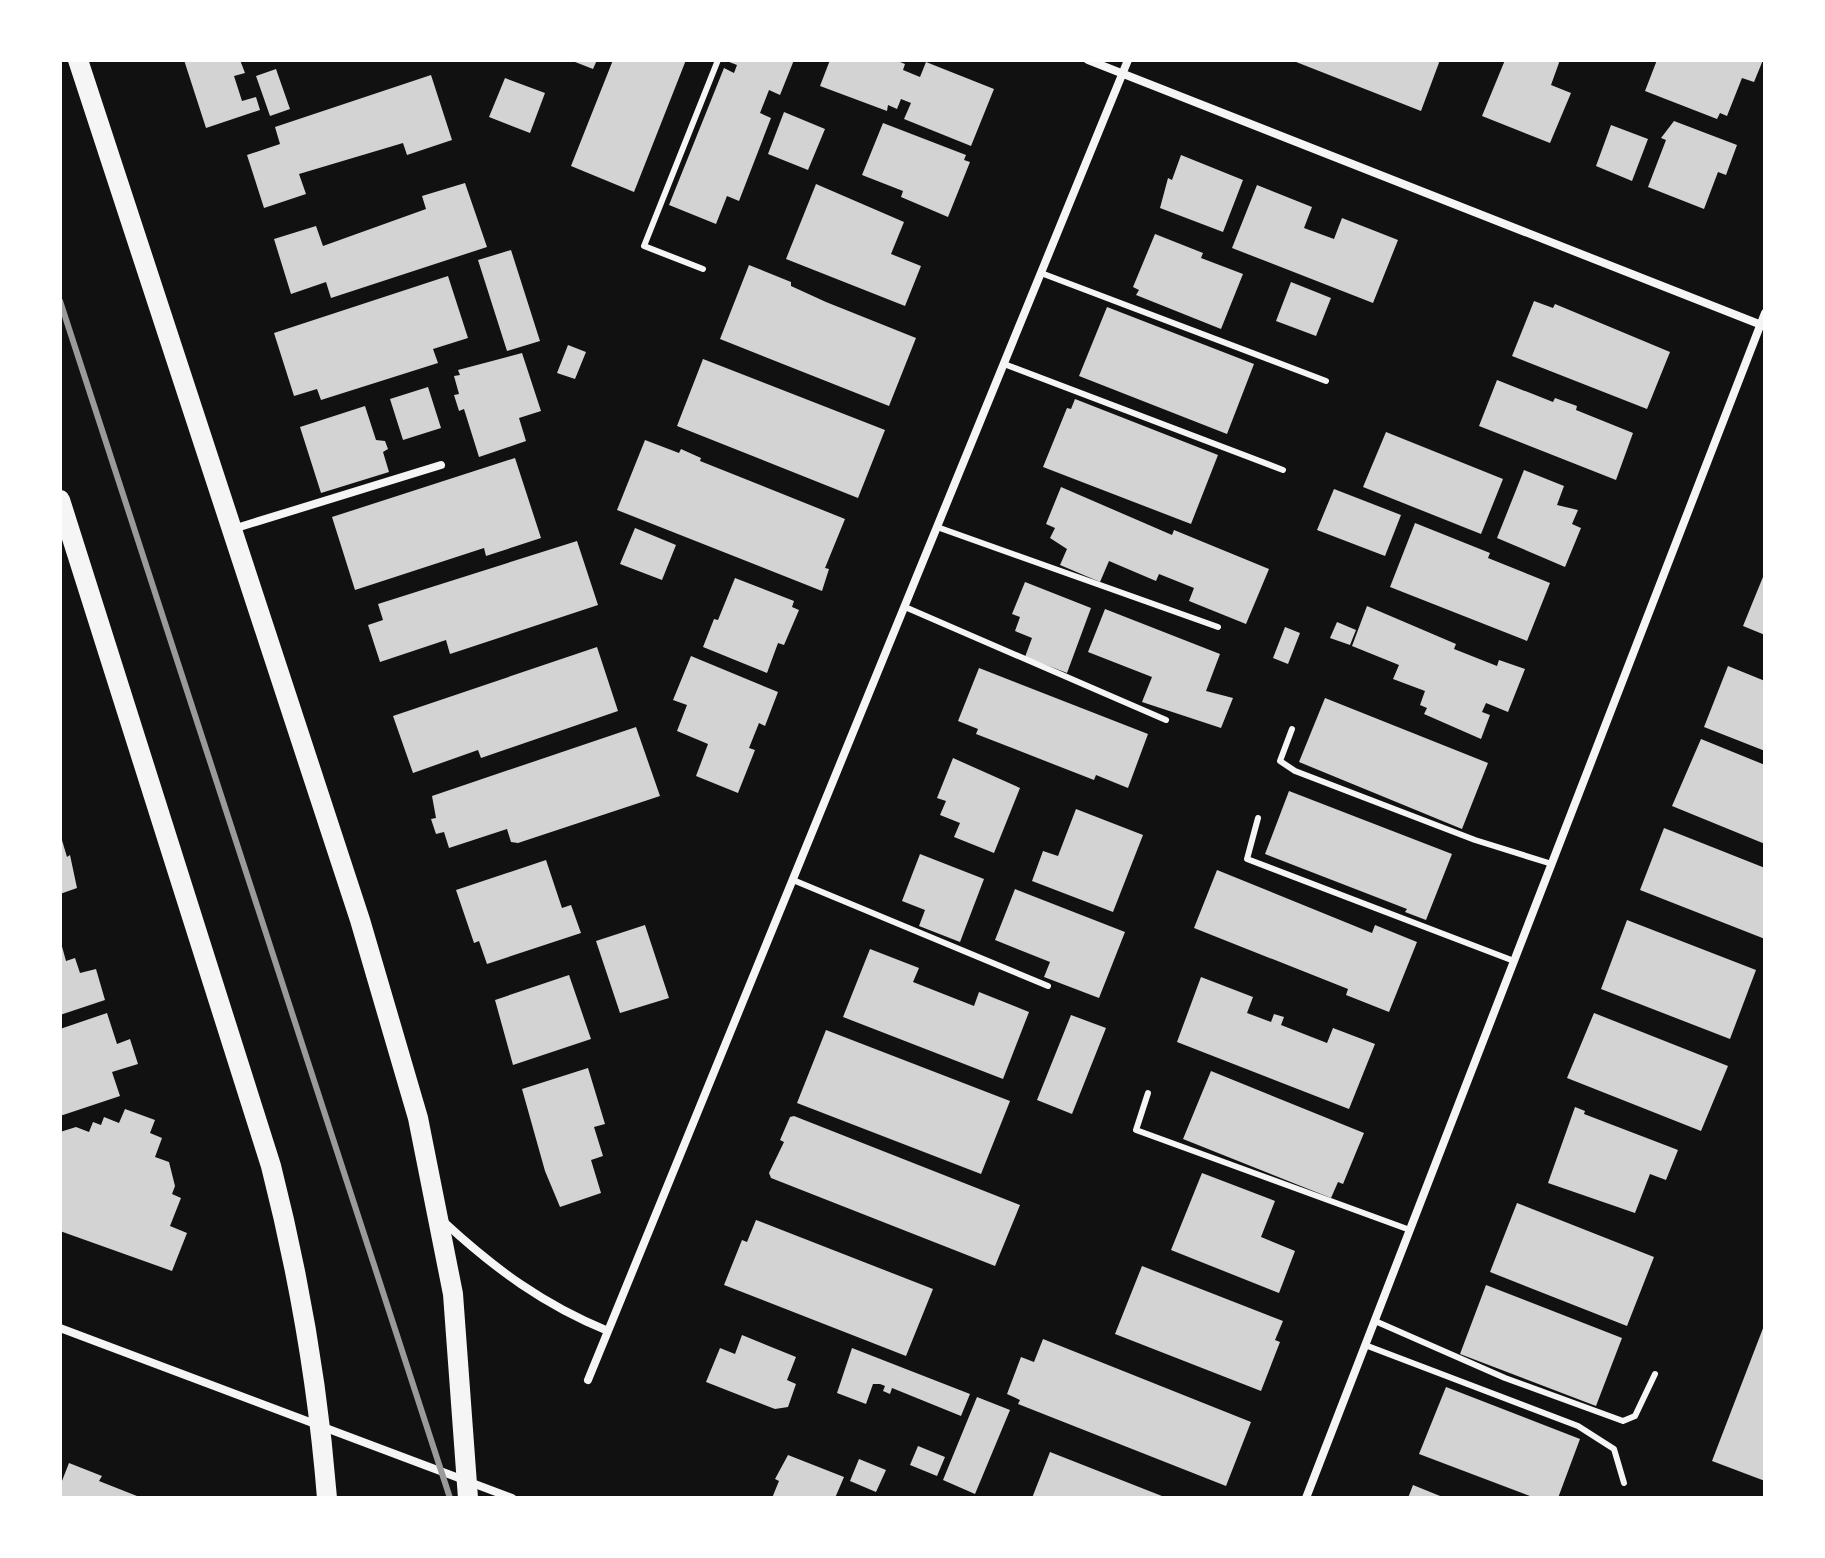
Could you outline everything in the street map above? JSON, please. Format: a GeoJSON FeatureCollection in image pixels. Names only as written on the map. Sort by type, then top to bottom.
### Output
{"type":"FeatureCollection","features":[{"type":"Feature","properties":{"kind":"main road"},"geometry":{"type":"LineString","coordinates":[[78,60],[364,935],[418,1118],[453,1294],[468,1490]]}},
{"type":"Feature","properties":{"kind":"main road"},"geometry":{"type":"LineString","coordinates":[[60,500],[271,1166],[296,1263],[320,1425],[327,1498]]}},
{"type":"Feature","properties":{"kind":"street"},"geometry":{"type":"LineString","coordinates":[[1088,60],[1763,326]]}},
{"type":"Feature","properties":{"kind":"street"},"geometry":{"type":"LineString","coordinates":[[588,1380],[1128,60]]}},
{"type":"Feature","properties":{"kind":"street"},"geometry":{"type":"LineString","coordinates":[[1306,1498],[1763,326],[1765,313]]}},
{"type":"Feature","properties":{"kind":"street"},"geometry":{"type":"LineString","coordinates":[[232,529],[441,465]]}},
{"type":"Feature","properties":{"kind":"street"},"geometry":{"type":"LineString","coordinates":[[438,1217],[520,1287],[565,1314],[608,1331]]}},
{"type":"Feature","properties":{"kind":"street"},"geometry":{"type":"LineString","coordinates":[[60,1328],[320,1425],[468,1490],[512,1498]]}},
{"type":"Feature","properties":{"kind":"lane"},"geometry":{"type":"LineString","coordinates":[[703,269],[644,246],[718,60]]}},
{"type":"Feature","properties":{"kind":"lane"},"geometry":{"type":"LineString","coordinates":[[1041,273],[1326,381]]}},
{"type":"Feature","properties":{"kind":"lane"},"geometry":{"type":"LineString","coordinates":[[1004,364],[1283,470]]}},
{"type":"Feature","properties":{"kind":"lane"},"geometry":{"type":"LineString","coordinates":[[937,527],[1218,627]]}},
{"type":"Feature","properties":{"kind":"lane"},"geometry":{"type":"LineString","coordinates":[[905,607],[1166,720]]}},
{"type":"Feature","properties":{"kind":"lane"},"geometry":{"type":"LineString","coordinates":[[1292,729],[1280,761],[1295,771],[1475,840],[1552,864]]}},
{"type":"Feature","properties":{"kind":"lane"},"geometry":{"type":"LineString","coordinates":[[1258,818],[1247,859],[1514,961]]}},
{"type":"Feature","properties":{"kind":"lane"},"geometry":{"type":"LineString","coordinates":[[793,880],[1048,986]]}},
{"type":"Feature","properties":{"kind":"lane"},"geometry":{"type":"LineString","coordinates":[[1148,1093],[1136,1130],[1410,1230]]}},
{"type":"Feature","properties":{"kind":"lane"},"geometry":{"type":"LineString","coordinates":[[1375,1321],[1505,1378],[1623,1421],[1635,1416],[1655,1374]]}},
{"type":"Feature","properties":{"kind":"lane"},"geometry":{"type":"LineString","coordinates":[[1365,1345],[1578,1426],[1614,1449],[1624,1483]]}},
{"type":"Feature","properties":{"kind":"building"},"geometry":{"type":"Polygon","coordinates":[[[184,60],[240,60],[245,73],[234,76],[242,101],[256,97],[260,110],[206,128],[184,60]]]}},
{"type":"Feature","properties":{"kind":"building"},"geometry":{"type":"Polygon","coordinates":[[[570,60],[597,60],[593,69],[570,60]]]}},
{"type":"Feature","properties":{"kind":"building"},"geometry":{"type":"Polygon","coordinates":[[[613,60],[686,60],[634,192],[571,166],[613,60]]]}},
{"type":"Feature","properties":{"kind":"building"},"geometry":{"type":"Polygon","coordinates":[[[724,60],[794,60],[780,95],[769,90],[760,113],[771,118],[739,201],[727,196],[716,224],[669,205],[724,68],[734,73],[737,65],[724,60]]]}},
{"type":"Feature","properties":{"kind":"building"},"geometry":{"type":"Polygon","coordinates":[[[830,60],[895,60],[905,64],[903,70],[920,77],[926,62],[994,89],[971,146],[904,119],[911,103],[901,99],[897,109],[888,105],[887,111],[820,86],[830,60]]]}},
{"type":"Feature","properties":{"kind":"building"},"geometry":{"type":"Polygon","coordinates":[[[1291,60],[1440,60],[1421,111],[1291,60]]]}},
{"type":"Feature","properties":{"kind":"building"},"geometry":{"type":"Polygon","coordinates":[[[1505,60],[1560,60],[1551,85],[1571,93],[1550,143],[1482,116],[1505,60]]]}},
{"type":"Feature","properties":{"kind":"building"},"geometry":{"type":"Polygon","coordinates":[[[1657,60],[1763,60],[1754,82],[1742,78],[1727,116],[1720,113],[1717,119],[1645,91],[1657,60]]]}},
{"type":"Feature","properties":{"kind":"building"},"geometry":{"type":"Polygon","coordinates":[[[276,69],[290,109],[270,116],[256,76],[276,69]]]}},
{"type":"Feature","properties":{"kind":"building"},"geometry":{"type":"Polygon","coordinates":[[[431,75],[452,140],[407,155],[403,143],[299,174],[306,194],[264,208],[247,155],[280,144],[275,127],[431,75]]]}},
{"type":"Feature","properties":{"kind":"building"},"geometry":{"type":"Polygon","coordinates":[[[505,78],[545,93],[530,133],[489,117],[505,78]]]}},
{"type":"Feature","properties":{"kind":"building"},"geometry":{"type":"Polygon","coordinates":[[[784,112],[825,129],[808,170],[768,154],[784,112]]]}},
{"type":"Feature","properties":{"kind":"building"},"geometry":{"type":"Polygon","coordinates":[[[1674,121],[1737,145],[1726,175],[1718,172],[1704,209],[1648,187],[1666,140],[1661,138],[1674,121]]]}},
{"type":"Feature","properties":{"kind":"building"},"geometry":{"type":"Polygon","coordinates":[[[883,123],[966,155],[964,160],[970,162],[948,217],[901,197],[903,191],[862,175],[883,123]]]}},
{"type":"Feature","properties":{"kind":"building"},"geometry":{"type":"Polygon","coordinates":[[[1611,125],[1648,139],[1632,181],[1596,166],[1611,125]]]}},
{"type":"Feature","properties":{"kind":"building"},"geometry":{"type":"Polygon","coordinates":[[[1181,155],[1243,180],[1223,232],[1160,208],[1168,178],[1172,180],[1181,155]]]}},
{"type":"Feature","properties":{"kind":"building"},"geometry":{"type":"Polygon","coordinates":[[[465,183],[487,247],[331,298],[326,282],[291,294],[274,239],[316,226],[323,246],[426,209],[422,196],[465,183]]]}},
{"type":"Feature","properties":{"kind":"building"},"geometry":{"type":"Polygon","coordinates":[[[816,184],[904,222],[891,254],[921,266],[905,306],[786,259],[816,184]]]}},
{"type":"Feature","properties":{"kind":"building"},"geometry":{"type":"Polygon","coordinates":[[[1257,185],[1312,207],[1304,228],[1334,239],[1342,218],[1398,240],[1373,303],[1232,248],[1257,185]]]}},
{"type":"Feature","properties":{"kind":"building"},"geometry":{"type":"Polygon","coordinates":[[[1155,234],[1203,253],[1201,258],[1243,274],[1221,329],[1136,295],[1139,290],[1133,287],[1155,234]]]}},
{"type":"Feature","properties":{"kind":"building"},"geometry":{"type":"Polygon","coordinates":[[[511,250],[540,341],[507,351],[478,260],[511,250]]]}},
{"type":"Feature","properties":{"kind":"building"},"geometry":{"type":"Polygon","coordinates":[[[749,265],[791,282],[791,286],[826,302],[916,338],[889,406],[720,339],[749,265]]]}},
{"type":"Feature","properties":{"kind":"building"},"geometry":{"type":"Polygon","coordinates":[[[448,276],[468,338],[433,349],[438,363],[321,400],[317,389],[294,396],[274,333],[448,276]]]}},
{"type":"Feature","properties":{"kind":"building"},"geometry":{"type":"Polygon","coordinates":[[[1291,282],[1331,298],[1316,336],[1276,321],[1291,282]]]}},
{"type":"Feature","properties":{"kind":"building"},"geometry":{"type":"Polygon","coordinates":[[[1534,301],[1553,308],[1555,304],[1670,352],[1647,409],[1512,356],[1534,301]]]}},
{"type":"Feature","properties":{"kind":"building"},"geometry":{"type":"Polygon","coordinates":[[[1107,307],[1254,364],[1227,434],[1079,376],[1107,307]]]}},
{"type":"Feature","properties":{"kind":"building"},"geometry":{"type":"Polygon","coordinates":[[[568,345],[586,352],[575,379],[557,373],[568,345]]]}},
{"type":"Feature","properties":{"kind":"building"},"geometry":{"type":"Polygon","coordinates":[[[522,353],[541,411],[519,418],[526,441],[479,457],[464,409],[459,411],[454,395],[459,394],[454,376],[460,375],[458,370],[522,353]]]}},
{"type":"Feature","properties":{"kind":"building"},"geometry":{"type":"Polygon","coordinates":[[[703,359],[885,430],[858,498],[677,426],[703,359]]]}},
{"type":"Feature","properties":{"kind":"building"},"geometry":{"type":"Polygon","coordinates":[[[1497,380],[1553,402],[1555,398],[1577,406],[1576,410],[1633,433],[1616,480],[1479,426],[1497,380]]]}},
{"type":"Feature","properties":{"kind":"building"},"geometry":{"type":"Polygon","coordinates":[[[428,387],[441,428],[403,440],[390,399],[428,387]]]}},
{"type":"Feature","properties":{"kind":"building"},"geometry":{"type":"Polygon","coordinates":[[[1075,399],[1218,455],[1191,524],[1043,467],[1067,408],[1071,409],[1075,399]]]}},
{"type":"Feature","properties":{"kind":"building"},"geometry":{"type":"Polygon","coordinates":[[[365,406],[376,440],[385,441],[388,449],[383,452],[389,472],[321,493],[300,427],[365,406]]]}},
{"type":"Feature","properties":{"kind":"building"},"geometry":{"type":"Polygon","coordinates":[[[1386,432],[1503,479],[1481,534],[1363,487],[1386,432]]]}},
{"type":"Feature","properties":{"kind":"building"},"geometry":{"type":"Polygon","coordinates":[[[645,440],[679,453],[681,449],[701,458],[700,461],[845,519],[825,568],[829,569],[822,591],[617,510],[645,440]]]}},
{"type":"Feature","properties":{"kind":"building"},"geometry":{"type":"Polygon","coordinates":[[[515,458],[541,538],[486,556],[484,548],[355,590],[332,517],[515,458]]]}},
{"type":"Feature","properties":{"kind":"building"},"geometry":{"type":"Polygon","coordinates":[[[1524,470],[1564,486],[1557,505],[1578,510],[1572,524],[1581,528],[1565,567],[1497,538],[1524,470]]]}},
{"type":"Feature","properties":{"kind":"building"},"geometry":{"type":"Polygon","coordinates":[[[1061,487],[1172,535],[1174,530],[1269,569],[1246,624],[1189,601],[1194,588],[1159,574],[1156,581],[1109,561],[1100,582],[1060,565],[1067,549],[1050,538],[1055,528],[1046,524],[1061,487]]]}},
{"type":"Feature","properties":{"kind":"building"},"geometry":{"type":"Polygon","coordinates":[[[1334,489],[1401,515],[1385,556],[1317,530],[1334,489]]]}},
{"type":"Feature","properties":{"kind":"building"},"geometry":{"type":"Polygon","coordinates":[[[1415,523],[1490,553],[1488,558],[1550,583],[1527,641],[1390,587],[1415,523]]]}},
{"type":"Feature","properties":{"kind":"building"},"geometry":{"type":"Polygon","coordinates":[[[635,528],[676,545],[662,580],[620,564],[635,528]]]}},
{"type":"Feature","properties":{"kind":"building"},"geometry":{"type":"Polygon","coordinates":[[[577,541],[598,605],[450,654],[446,640],[380,662],[368,625],[383,620],[378,604],[577,541]]]}},
{"type":"Feature","properties":{"kind":"building"},"geometry":{"type":"Polygon","coordinates":[[[1765,572],[1765,635],[1743,626],[1765,572]]]}},
{"type":"Feature","properties":{"kind":"building"},"geometry":{"type":"Polygon","coordinates":[[[735,578],[794,601],[792,607],[799,610],[784,645],[778,643],[767,673],[703,647],[735,578]]]}},
{"type":"Feature","properties":{"kind":"building"},"geometry":{"type":"Polygon","coordinates":[[[1025,582],[1091,608],[1067,673],[1025,657],[1032,638],[1015,631],[1020,617],[1012,614],[1025,582]]]}},
{"type":"Feature","properties":{"kind":"building"},"geometry":{"type":"Polygon","coordinates":[[[1367,606],[1456,644],[1454,649],[1497,666],[1499,660],[1525,669],[1508,712],[1486,703],[1482,712],[1490,715],[1481,739],[1424,714],[1427,708],[1420,705],[1425,691],[1393,679],[1399,665],[1352,646],[1367,606]]]}},
{"type":"Feature","properties":{"kind":"building"},"geometry":{"type":"Polygon","coordinates":[[[1105,609],[1220,654],[1206,691],[1233,698],[1221,728],[1142,702],[1152,677],[1088,652],[1105,609]]]}},
{"type":"Feature","properties":{"kind":"building"},"geometry":{"type":"Polygon","coordinates":[[[1337,622],[1356,630],[1350,645],[1330,638],[1337,622]]]}},
{"type":"Feature","properties":{"kind":"building"},"geometry":{"type":"Polygon","coordinates":[[[1285,627],[1300,633],[1288,664],[1273,658],[1285,627]]]}},
{"type":"Feature","properties":{"kind":"building"},"geometry":{"type":"Polygon","coordinates":[[[597,647],[618,711],[481,758],[478,750],[413,773],[393,716],[597,647]]]}},
{"type":"Feature","properties":{"kind":"building"},"geometry":{"type":"Polygon","coordinates":[[[691,656],[778,692],[765,726],[759,723],[749,748],[755,750],[738,793],[696,776],[708,744],[677,731],[687,705],[673,700],[691,656]]]}},
{"type":"Feature","properties":{"kind":"building"},"geometry":{"type":"Polygon","coordinates":[[[1728,666],[1765,681],[1765,751],[1704,727],[1728,666]]]}},
{"type":"Feature","properties":{"kind":"building"},"geometry":{"type":"Polygon","coordinates":[[[979,668],[1148,734],[1128,788],[1096,775],[1094,780],[976,734],[978,729],[958,721],[979,668]]]}},
{"type":"Feature","properties":{"kind":"building"},"geometry":{"type":"Polygon","coordinates":[[[1325,698],[1488,763],[1462,829],[1299,762],[1325,698]]]}},
{"type":"Feature","properties":{"kind":"building"},"geometry":{"type":"Polygon","coordinates":[[[636,727],[660,796],[518,843],[511,842],[507,829],[449,848],[444,832],[436,834],[431,819],[436,818],[432,796],[636,727]]]}},
{"type":"Feature","properties":{"kind":"building"},"geometry":{"type":"Polygon","coordinates":[[[1701,739],[1765,765],[1765,844],[1672,806],[1701,739]]]}},
{"type":"Feature","properties":{"kind":"building"},"geometry":{"type":"Polygon","coordinates":[[[953,758],[1020,788],[994,853],[954,837],[960,823],[940,815],[946,801],[937,798],[953,758]]]}},
{"type":"Feature","properties":{"kind":"building"},"geometry":{"type":"Polygon","coordinates":[[[1289,791],[1452,854],[1426,920],[1405,912],[1407,909],[1265,854],[1289,791]]]}},
{"type":"Feature","properties":{"kind":"building"},"geometry":{"type":"Polygon","coordinates":[[[1076,809],[1143,835],[1113,912],[1032,881],[1043,851],[1058,856],[1076,809]]]}},
{"type":"Feature","properties":{"kind":"building"},"geometry":{"type":"Polygon","coordinates":[[[1664,828],[1765,868],[1765,939],[1640,890],[1664,828]]]}},
{"type":"Feature","properties":{"kind":"building"},"geometry":{"type":"Polygon","coordinates":[[[61,837],[67,857],[70,855],[77,888],[60,894],[61,837]]]}},
{"type":"Feature","properties":{"kind":"building"},"geometry":{"type":"Polygon","coordinates":[[[920,854],[984,879],[960,942],[919,926],[925,910],[902,901],[920,854]]]}},
{"type":"Feature","properties":{"kind":"building"},"geometry":{"type":"Polygon","coordinates":[[[546,860],[562,908],[571,905],[581,933],[487,964],[479,941],[474,943],[456,890],[546,860]]]}},
{"type":"Feature","properties":{"kind":"building"},"geometry":{"type":"Polygon","coordinates":[[[1217,870],[1372,933],[1375,925],[1417,942],[1389,1012],[1346,995],[1348,989],[1194,928],[1217,870]]]}},
{"type":"Feature","properties":{"kind":"building"},"geometry":{"type":"Polygon","coordinates":[[[1015,889],[1125,932],[1099,998],[1044,977],[1050,962],[995,940],[1015,889]]]}},
{"type":"Feature","properties":{"kind":"building"},"geometry":{"type":"Polygon","coordinates":[[[1627,920],[1756,970],[1730,1039],[1601,989],[1627,920]]]}},
{"type":"Feature","properties":{"kind":"building"},"geometry":{"type":"Polygon","coordinates":[[[645,925],[669,998],[620,1013],[596,941],[645,925]]]}},
{"type":"Feature","properties":{"kind":"building"},"geometry":{"type":"Polygon","coordinates":[[[61,943],[66,961],[75,958],[80,973],[96,969],[105,1000],[60,1015],[61,943]]]}},
{"type":"Feature","properties":{"kind":"building"},"geometry":{"type":"Polygon","coordinates":[[[870,949],[919,968],[913,982],[974,1006],[979,992],[1029,1012],[1003,1079],[843,1017],[870,949]]]}},
{"type":"Feature","properties":{"kind":"building"},"geometry":{"type":"Polygon","coordinates":[[[569,975],[591,1039],[513,1065],[495,1000],[569,975]]]}},
{"type":"Feature","properties":{"kind":"building"},"geometry":{"type":"Polygon","coordinates":[[[1201,977],[1253,997],[1247,1013],[1271,1022],[1274,1014],[1284,1017],[1281,1025],[1327,1043],[1333,1028],[1375,1044],[1349,1109],[1177,1042],[1201,977]]]}},
{"type":"Feature","properties":{"kind":"building"},"geometry":{"type":"Polygon","coordinates":[[[107,1013],[117,1044],[130,1039],[138,1064],[112,1072],[120,1096],[60,1116],[60,1029],[107,1013]]]}},
{"type":"Feature","properties":{"kind":"building"},"geometry":{"type":"Polygon","coordinates":[[[1594,1013],[1728,1066],[1701,1131],[1567,1078],[1594,1013]]]}},
{"type":"Feature","properties":{"kind":"building"},"geometry":{"type":"Polygon","coordinates":[[[1071,1015],[1106,1028],[1072,1114],[1037,1100],[1071,1015]]]}},
{"type":"Feature","properties":{"kind":"building"},"geometry":{"type":"Polygon","coordinates":[[[826,1030],[1010,1101],[981,1174],[797,1103],[826,1030]]]}},
{"type":"Feature","properties":{"kind":"building"},"geometry":{"type":"Polygon","coordinates":[[[588,1068],[605,1124],[594,1127],[603,1156],[591,1160],[601,1193],[560,1207],[545,1171],[522,1089],[588,1068]]]}},
{"type":"Feature","properties":{"kind":"building"},"geometry":{"type":"Polygon","coordinates":[[[1211,1071],[1364,1133],[1343,1184],[1338,1182],[1331,1198],[1183,1139],[1211,1071]]]}},
{"type":"Feature","properties":{"kind":"building"},"geometry":{"type":"Polygon","coordinates":[[[1575,1107],[1585,1111],[1584,1114],[1678,1150],[1666,1180],[1650,1174],[1635,1213],[1548,1183],[1575,1107]]]}},
{"type":"Feature","properties":{"kind":"building"},"geometry":{"type":"Polygon","coordinates":[[[125,1109],[155,1120],[150,1133],[162,1138],[155,1157],[169,1162],[175,1186],[172,1194],[181,1198],[170,1226],[187,1233],[172,1271],[60,1231],[60,1132],[76,1127],[89,1132],[93,1122],[101,1125],[104,1117],[119,1123],[125,1109]]]}},
{"type":"Feature","properties":{"kind":"building"},"geometry":{"type":"Polygon","coordinates":[[[790,1117],[1020,1205],[995,1266],[771,1178],[769,1173],[784,1142],[780,1140],[790,1117]]]}},
{"type":"Feature","properties":{"kind":"building"},"geometry":{"type":"Polygon","coordinates":[[[1202,1173],[1275,1201],[1261,1237],[1295,1251],[1279,1293],[1171,1250],[1202,1173]]]}},
{"type":"Feature","properties":{"kind":"building"},"geometry":{"type":"Polygon","coordinates":[[[1517,1203],[1654,1257],[1627,1326],[1490,1272],[1517,1203]]]}},
{"type":"Feature","properties":{"kind":"building"},"geometry":{"type":"Polygon","coordinates":[[[756,1220],[933,1289],[906,1356],[724,1285],[742,1240],[747,1242],[756,1220]]]}},
{"type":"Feature","properties":{"kind":"building"},"geometry":{"type":"Polygon","coordinates":[[[1142,1266],[1283,1321],[1275,1340],[1280,1342],[1261,1391],[1115,1334],[1142,1266]]]}},
{"type":"Feature","properties":{"kind":"building"},"geometry":{"type":"Polygon","coordinates":[[[1486,1285],[1622,1338],[1596,1406],[1460,1354],[1486,1285]]]}},
{"type":"Feature","properties":{"kind":"building"},"geometry":{"type":"Polygon","coordinates":[[[1765,1323],[1765,1481],[1712,1461],[1765,1323]]]}},
{"type":"Feature","properties":{"kind":"building"},"geometry":{"type":"Polygon","coordinates":[[[742,1335],[796,1357],[787,1380],[796,1384],[788,1407],[775,1409],[706,1382],[720,1348],[735,1354],[742,1335]]]}},
{"type":"Feature","properties":{"kind":"building"},"geometry":{"type":"Polygon","coordinates":[[[1043,1339],[1251,1422],[1226,1486],[1018,1404],[1020,1400],[1007,1394],[1021,1357],[1034,1362],[1043,1339]]]}},
{"type":"Feature","properties":{"kind":"building"},"geometry":{"type":"Polygon","coordinates":[[[852,1348],[970,1394],[961,1416],[892,1388],[890,1394],[883,1391],[885,1386],[880,1384],[873,1384],[866,1404],[837,1393],[852,1348]]]}},
{"type":"Feature","properties":{"kind":"building"},"geometry":{"type":"Polygon","coordinates":[[[1446,1387],[1580,1439],[1558,1498],[1535,1498],[1419,1454],[1446,1387]]]}},
{"type":"Feature","properties":{"kind":"building"},"geometry":{"type":"Polygon","coordinates":[[[977,1397],[1010,1410],[975,1494],[943,1480],[977,1397]]]}},
{"type":"Feature","properties":{"kind":"building"},"geometry":{"type":"Polygon","coordinates":[[[918,1446],[945,1457],[937,1476],[910,1465],[918,1446]]]}},
{"type":"Feature","properties":{"kind":"building"},"geometry":{"type":"Polygon","coordinates":[[[1050,1452],[1167,1498],[1032,1498],[1050,1452]]]}},
{"type":"Feature","properties":{"kind":"building"},"geometry":{"type":"Polygon","coordinates":[[[788,1455],[844,1477],[835,1498],[772,1498],[779,1481],[775,1479],[788,1455]]]}},
{"type":"Feature","properties":{"kind":"building"},"geometry":{"type":"Polygon","coordinates":[[[859,1459],[886,1470],[876,1492],[850,1481],[859,1459]]]}},
{"type":"Feature","properties":{"kind":"building"},"geometry":{"type":"Polygon","coordinates":[[[69,1463],[102,1476],[99,1481],[142,1498],[60,1498],[60,1486],[69,1463]]]}},
{"type":"Feature","properties":{"kind":"building"},"geometry":{"type":"Polygon","coordinates":[[[1413,1485],[1445,1498],[1408,1498],[1413,1485]]]}},
{"type":"Feature","properties":{"kind":"railway"},"geometry":{"type":"LineString","coordinates":[[60,301],[450,1498]]}}]}
